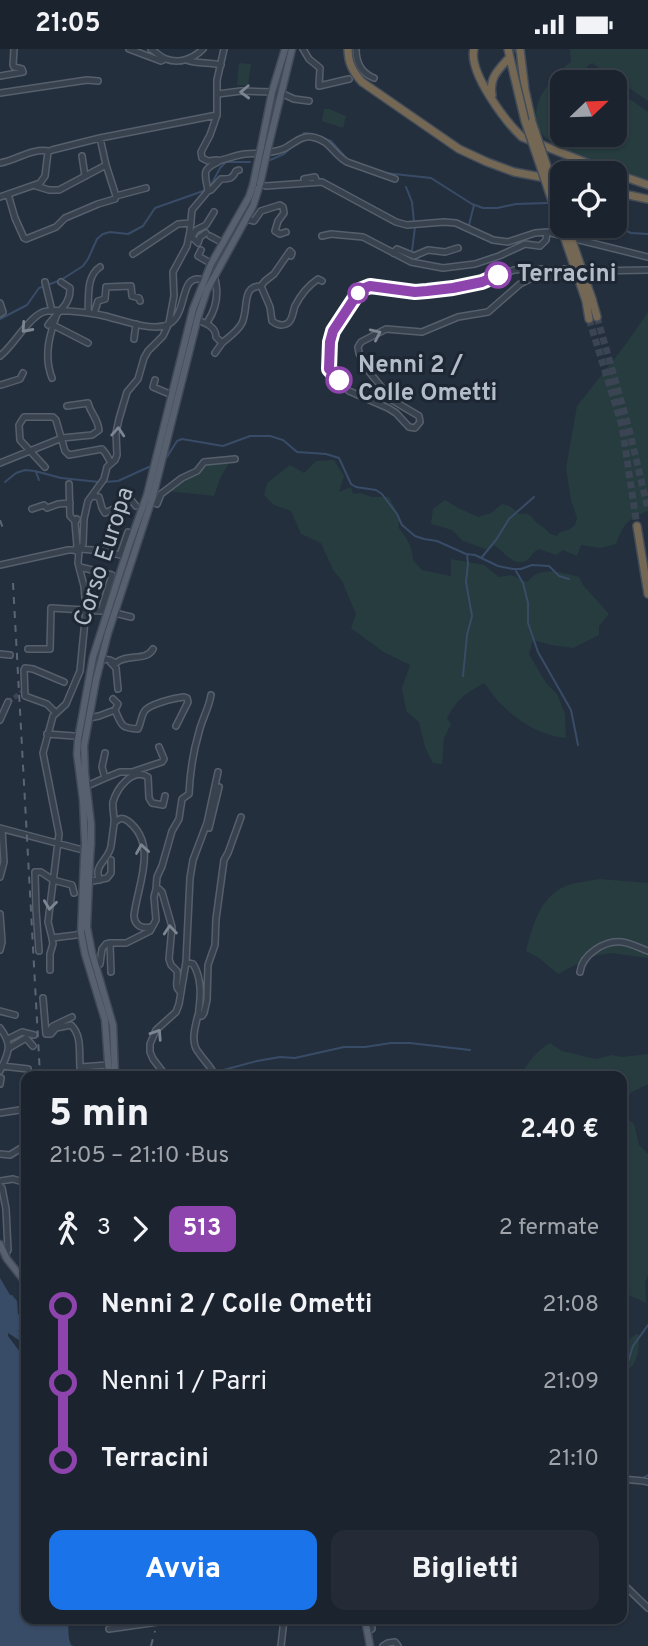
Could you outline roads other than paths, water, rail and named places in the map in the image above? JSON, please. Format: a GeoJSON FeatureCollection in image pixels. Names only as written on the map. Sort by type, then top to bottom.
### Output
{"type":"FeatureCollection","features":[{"type":"Feature","properties":{"kind":"highway"},"geometry":{"type":"LineString","coordinates":[[348,49],[354,73],[362,82],[459,149],[514,171],[550,178]]}},
{"type":"Feature","properties":{"kind":"highway"},"geometry":{"type":"LineString","coordinates":[[474,49],[474,63],[488,94],[522,137],[648,185]]}},
{"type":"Feature","properties":{"kind":"highway"},"geometry":{"type":"LineString","coordinates":[[511,49],[525,121],[589,300]]}},
{"type":"Feature","properties":{"kind":"highway"},"geometry":{"type":"LineString","coordinates":[[522,49],[522,68],[532,122],[550,175]]}},
{"type":"Feature","properties":{"kind":"highway"},"geometry":{"type":"LineString","coordinates":[[498,108],[491,93],[491,82],[507,60]]}},
{"type":"Feature","properties":{"kind":"highway"},"geometry":{"type":"LineString","coordinates":[[627,195],[648,199]]}},
{"type":"Feature","properties":{"kind":"highway"},"geometry":{"type":"LineString","coordinates":[[571,238],[593,318]]}},
{"type":"Feature","properties":{"kind":"highway"},"geometry":{"type":"LineString","coordinates":[[637,526],[648,594]]}},
{"type":"Feature","properties":{"kind":"main road","name":"Corso Europa"},"geometry":{"type":"LineString","coordinates":[[265,148],[272,92],[283,49]]}},
{"type":"Feature","properties":{"kind":"main road","name":"Corso Europa"},"geometry":{"type":"LineString","coordinates":[[85,846],[91,824],[84,746],[102,659],[153,496],[170,414],[197,320],[214,275],[256,197],[265,148],[295,49]]}},
{"type":"Feature","properties":{"kind":"main road","name":"Corso Europa"},"geometry":{"type":"LineString","coordinates":[[170,414],[191,314],[212,264],[257,184]]}},
{"type":"Feature","properties":{"kind":"main road","name":"Corso Europa"},"geometry":{"type":"LineString","coordinates":[[115,1071],[113,1025],[87,927],[88,860],[77,753],[80,723],[97,645],[158,465]]}},
{"type":"Feature","properties":{"kind":"main road","name":"Corso Europa"},"geometry":{"type":"LineString","coordinates":[[88,860],[83,870],[81,933],[105,1020],[109,1071]]}},
{"type":"Feature","properties":{"kind":"main road"},"geometry":{"type":"LineString","coordinates":[[0,1244],[5,1256],[21,1277]]}},
{"type":"Feature","properties":{"kind":"main road"},"geometry":{"type":"LineString","coordinates":[[366,1624],[370,1646]]}},
{"type":"Feature","properties":{"kind":"street"},"geometry":{"type":"LineString","coordinates":[[0,76],[23,72],[13,65],[14,49]]}},
{"type":"Feature","properties":{"kind":"street"},"geometry":{"type":"LineString","coordinates":[[129,49],[161,61],[166,59]]}},
{"type":"Feature","properties":{"kind":"street"},"geometry":{"type":"LineString","coordinates":[[152,49],[166,59],[178,61],[187,60],[203,49]]}},
{"type":"Feature","properties":{"kind":"street"},"geometry":{"type":"LineString","coordinates":[[224,49],[217,80],[217,115],[201,152],[202,158],[218,161],[276,151],[300,139],[312,137],[325,141],[341,158],[395,179]]}},
{"type":"Feature","properties":{"kind":"street"},"geometry":{"type":"LineString","coordinates":[[303,49],[309,59],[320,68],[319,86]]}},
{"type":"Feature","properties":{"kind":"street"},"geometry":{"type":"LineString","coordinates":[[356,49],[359,67],[374,78]]}},
{"type":"Feature","properties":{"kind":"street"},"geometry":{"type":"LineString","coordinates":[[187,60],[221,65]]}},
{"type":"Feature","properties":{"kind":"street"},"geometry":{"type":"LineString","coordinates":[[310,86],[349,79]]}},
{"type":"Feature","properties":{"kind":"street"},"geometry":{"type":"LineString","coordinates":[[0,93],[87,80],[98,81]]}},
{"type":"Feature","properties":{"kind":"street"},"geometry":{"type":"LineString","coordinates":[[218,94],[241,91],[272,92]]}},
{"type":"Feature","properties":{"kind":"street"},"geometry":{"type":"LineString","coordinates":[[281,93],[293,99],[309,101]]}},
{"type":"Feature","properties":{"kind":"street"},"geometry":{"type":"LineString","coordinates":[[0,163],[28,153],[49,151],[217,115]]}},
{"type":"Feature","properties":{"kind":"street"},"geometry":{"type":"LineString","coordinates":[[100,138],[116,196]]}},
{"type":"Feature","properties":{"kind":"street"},"geometry":{"type":"LineString","coordinates":[[0,197],[40,183],[46,176],[49,151]]}},
{"type":"Feature","properties":{"kind":"street"},"geometry":{"type":"LineString","coordinates":[[82,156],[85,176]]}},
{"type":"Feature","properties":{"kind":"street"},"geometry":{"type":"LineString","coordinates":[[208,189],[206,170],[218,161]]}},
{"type":"Feature","properties":{"kind":"street"},"geometry":{"type":"LineString","coordinates":[[36,186],[60,190],[106,165]]}},
{"type":"Feature","properties":{"kind":"street"},"geometry":{"type":"LineString","coordinates":[[78,549],[83,544],[88,501],[117,455],[117,433],[127,392],[135,384],[148,351],[163,336],[169,323],[173,299],[173,270],[187,246],[192,210],[208,189],[211,190],[221,179],[233,177],[239,170]]}},
{"type":"Feature","properties":{"kind":"street"},"geometry":{"type":"LineString","coordinates":[[304,179],[315,177],[317,182]]}},
{"type":"Feature","properties":{"kind":"street"},"geometry":{"type":"LineString","coordinates":[[257,184],[266,186],[317,182],[327,184],[396,222],[456,223],[491,240],[503,242],[547,232],[648,257]]}},
{"type":"Feature","properties":{"kind":"street"},"geometry":{"type":"LineString","coordinates":[[8,194],[15,218],[26,239],[56,227],[65,218],[115,199],[120,194],[146,188]]}},
{"type":"Feature","properties":{"kind":"street"},"geometry":{"type":"LineString","coordinates":[[246,219],[254,221],[261,211],[280,205],[284,213],[275,231],[280,234],[285,232]]}},
{"type":"Feature","properties":{"kind":"street"},"geometry":{"type":"LineString","coordinates":[[190,236],[206,225],[214,212]]}},
{"type":"Feature","properties":{"kind":"street"},"geometry":{"type":"LineString","coordinates":[[133,254],[178,224],[191,223]]}},
{"type":"Feature","properties":{"kind":"street"},"geometry":{"type":"LineString","coordinates":[[322,236],[331,234],[363,237],[411,262],[441,268],[465,266],[492,259],[525,244],[540,246],[546,240],[547,232]]}},
{"type":"Feature","properties":{"kind":"street"},"geometry":{"type":"LineString","coordinates":[[190,236],[198,243],[200,237],[208,235],[223,243]]}},
{"type":"Feature","properties":{"kind":"street"},"geometry":{"type":"LineString","coordinates":[[393,253],[397,249],[414,256],[428,250],[445,252],[458,248]]}},
{"type":"Feature","properties":{"kind":"street"},"geometry":{"type":"LineString","coordinates":[[201,250],[198,256],[212,264]]}},
{"type":"Feature","properties":{"kind":"street"},"geometry":{"type":"LineString","coordinates":[[261,286],[274,274],[289,251]]}},
{"type":"Feature","properties":{"kind":"street"},"geometry":{"type":"LineString","coordinates":[[91,313],[90,278],[92,272],[100,267]]}},
{"type":"Feature","properties":{"kind":"street"},"geometry":{"type":"LineString","coordinates":[[382,287],[415,292],[482,282],[514,270],[567,268],[592,271]]}},
{"type":"Feature","properties":{"kind":"street"},"geometry":{"type":"LineString","coordinates":[[360,290],[333,331],[329,369],[349,391],[388,408],[410,427],[417,427],[419,416],[396,403],[364,366],[358,350],[361,342],[386,329],[422,332],[458,317],[488,312],[520,284],[530,279],[592,271],[648,270]]}},
{"type":"Feature","properties":{"kind":"street"},"geometry":{"type":"LineString","coordinates":[[208,321],[217,299],[214,275]]}},
{"type":"Feature","properties":{"kind":"street"},"geometry":{"type":"LineString","coordinates":[[55,311],[91,313],[136,324],[162,326],[176,319],[189,281],[196,278],[204,280]]}},
{"type":"Feature","properties":{"kind":"street"},"geometry":{"type":"LineString","coordinates":[[261,286],[270,307],[272,321],[280,325],[290,320],[299,300],[314,281],[322,281]]}},
{"type":"Feature","properties":{"kind":"street"},"geometry":{"type":"LineString","coordinates":[[45,282],[55,311],[50,325],[48,346],[48,368],[52,378]]}},
{"type":"Feature","properties":{"kind":"street"},"geometry":{"type":"LineString","coordinates":[[0,356],[37,316],[66,305],[71,295],[70,288],[61,282]]}},
{"type":"Feature","properties":{"kind":"street"},"geometry":{"type":"LineString","coordinates":[[91,313],[98,301],[106,299],[106,287],[131,286],[132,296],[140,301]]}},
{"type":"Feature","properties":{"kind":"street"},"geometry":{"type":"LineString","coordinates":[[215,353],[243,321],[248,292],[253,286],[261,286]]}},
{"type":"Feature","properties":{"kind":"street"},"geometry":{"type":"LineString","coordinates":[[0,303],[3,312],[0,314]]}},
{"type":"Feature","properties":{"kind":"street"},"geometry":{"type":"LineString","coordinates":[[176,319],[184,321]]}},
{"type":"Feature","properties":{"kind":"street"},"geometry":{"type":"LineString","coordinates":[[197,320],[214,329],[216,337],[222,343]]}},
{"type":"Feature","properties":{"kind":"street"},"geometry":{"type":"LineString","coordinates":[[134,339],[136,324]]}},
{"type":"Feature","properties":{"kind":"street"},"geometry":{"type":"LineString","coordinates":[[50,325],[88,343]]}},
{"type":"Feature","properties":{"kind":"street"},"geometry":{"type":"LineString","coordinates":[[1,386],[20,379],[23,373]]}},
{"type":"Feature","properties":{"kind":"street"},"geometry":{"type":"LineString","coordinates":[[155,380],[153,387],[172,395]]}},
{"type":"Feature","properties":{"kind":"street"},"geometry":{"type":"LineString","coordinates":[[1,386],[20,383]]}},
{"type":"Feature","properties":{"kind":"street"},"geometry":{"type":"LineString","coordinates":[[2,461],[62,438],[92,435],[99,431],[96,416],[90,412],[88,403],[67,406]]}},
{"type":"Feature","properties":{"kind":"street"},"geometry":{"type":"LineString","coordinates":[[45,467],[20,440],[18,432],[23,417],[53,417],[65,451],[69,455],[102,449],[111,463]]}},
{"type":"Feature","properties":{"kind":"street"},"geometry":{"type":"LineString","coordinates":[[157,504],[160,494],[181,478],[197,471],[204,463],[235,459]]}},
{"type":"Feature","properties":{"kind":"street"},"geometry":{"type":"LineString","coordinates":[[50,969],[53,944],[48,922],[59,834],[43,753],[53,716],[66,704],[80,671],[86,610],[69,484]]}},
{"type":"Feature","properties":{"kind":"street"},"geometry":{"type":"LineString","coordinates":[[93,496],[99,497],[105,513],[132,501],[136,506]]}},
{"type":"Feature","properties":{"kind":"street"},"geometry":{"type":"LineString","coordinates":[[32,509],[70,503]]}},
{"type":"Feature","properties":{"kind":"street"},"geometry":{"type":"LineString","coordinates":[[73,518],[85,517]]}},
{"type":"Feature","properties":{"kind":"street"},"geometry":{"type":"LineString","coordinates":[[0,565],[78,549],[98,549],[120,555],[128,533]]}},
{"type":"Feature","properties":{"kind":"street"},"geometry":{"type":"LineString","coordinates":[[28,649],[50,649],[51,608],[101,611],[112,575],[80,568]]}},
{"type":"Feature","properties":{"kind":"street"},"geometry":{"type":"LineString","coordinates":[[115,613],[131,617]]}},
{"type":"Feature","properties":{"kind":"street","name":"Corso Europa"},"geometry":{"type":"LineString","coordinates":[[102,659],[116,663],[123,658],[147,656],[153,649]]}},
{"type":"Feature","properties":{"kind":"street"},"geometry":{"type":"LineString","coordinates":[[0,654],[9,655]]}},
{"type":"Feature","properties":{"kind":"street","name":"Corso Europa"},"geometry":{"type":"LineString","coordinates":[[102,659],[116,666],[118,689]]}},
{"type":"Feature","properties":{"kind":"street"},"geometry":{"type":"LineString","coordinates":[[55,713],[47,704],[25,696],[24,670],[33,669],[64,682]]}},
{"type":"Feature","properties":{"kind":"street"},"geometry":{"type":"LineString","coordinates":[[100,964],[102,949],[106,944],[129,942],[150,931],[154,925],[157,877],[172,831],[179,820],[183,799],[190,794],[197,737],[210,705],[211,695]]}},
{"type":"Feature","properties":{"kind":"street"},"geometry":{"type":"LineString","coordinates":[[115,710],[121,725],[138,729],[142,714],[151,705],[184,697],[188,702],[176,726]]}},
{"type":"Feature","properties":{"kind":"street"},"geometry":{"type":"LineString","coordinates":[[89,718],[115,710],[118,704],[113,699]]}},
{"type":"Feature","properties":{"kind":"street"},"geometry":{"type":"LineString","coordinates":[[0,720],[8,702]]}},
{"type":"Feature","properties":{"kind":"street"},"geometry":{"type":"LineString","coordinates":[[47,734],[74,736]]}},
{"type":"Feature","properties":{"kind":"street"},"geometry":{"type":"LineString","coordinates":[[87,786],[120,772],[132,772],[162,762],[164,759],[159,747]]}},
{"type":"Feature","properties":{"kind":"street"},"geometry":{"type":"LineString","coordinates":[[105,753],[102,762],[105,778]]}},
{"type":"Feature","properties":{"kind":"street"},"geometry":{"type":"LineString","coordinates":[[162,1071],[153,1059],[150,1044],[156,1030],[177,1012],[186,963],[189,887],[193,860],[207,824],[218,772]]}},
{"type":"Feature","properties":{"kind":"street"},"geometry":{"type":"LineString","coordinates":[[100,880],[98,868],[111,849],[113,804],[130,777],[141,773],[148,777],[149,798],[152,803],[163,805],[165,796]]}},
{"type":"Feature","properties":{"kind":"street"},"geometry":{"type":"LineString","coordinates":[[199,844],[203,843],[212,821],[219,787]]}},
{"type":"Feature","properties":{"kind":"street"},"geometry":{"type":"LineString","coordinates":[[198,1015],[202,1016],[205,1008],[208,965],[215,945],[224,860],[241,817]]}},
{"type":"Feature","properties":{"kind":"street"},"geometry":{"type":"LineString","coordinates":[[114,823],[123,818],[127,820],[144,844],[144,863],[134,916],[138,925],[151,927]]}},
{"type":"Feature","properties":{"kind":"street"},"geometry":{"type":"LineString","coordinates":[[0,877],[1,829],[57,843],[85,846]]}},
{"type":"Feature","properties":{"kind":"street"},"geometry":{"type":"LineString","coordinates":[[97,853],[104,856]]}},
{"type":"Feature","properties":{"kind":"street"},"geometry":{"type":"LineString","coordinates":[[88,860],[98,868]]}},
{"type":"Feature","properties":{"kind":"street"},"geometry":{"type":"LineString","coordinates":[[83,870],[93,881],[111,879],[111,860]]}},
{"type":"Feature","properties":{"kind":"street"},"geometry":{"type":"LineString","coordinates":[[39,951],[35,872],[72,885],[74,893]]}},
{"type":"Feature","properties":{"kind":"street"},"geometry":{"type":"LineString","coordinates":[[156,889],[162,892],[172,927],[169,959],[177,971],[176,986],[181,992]]}},
{"type":"Feature","properties":{"kind":"street"},"geometry":{"type":"LineString","coordinates":[[0,914],[0,950]]}},
{"type":"Feature","properties":{"kind":"street"},"geometry":{"type":"LineString","coordinates":[[52,938],[81,933]]}},
{"type":"Feature","properties":{"kind":"street"},"geometry":{"type":"LineString","coordinates":[[580,972],[584,958],[612,942],[623,942],[648,951]]}},
{"type":"Feature","properties":{"kind":"street"},"geometry":{"type":"LineString","coordinates":[[110,943],[111,972]]}},
{"type":"Feature","properties":{"kind":"street"},"geometry":{"type":"LineString","coordinates":[[186,963],[195,965],[201,998],[194,1034],[196,1050],[212,1071]]}},
{"type":"Feature","properties":{"kind":"street"},"geometry":{"type":"LineString","coordinates":[[43,998],[45,1034]]}},
{"type":"Feature","properties":{"kind":"street"},"geometry":{"type":"LineString","coordinates":[[0,1011],[15,1015]]}},
{"type":"Feature","properties":{"kind":"street"},"geometry":{"type":"LineString","coordinates":[[45,1034],[53,1026],[72,1017]]}},
{"type":"Feature","properties":{"kind":"street"},"geometry":{"type":"LineString","coordinates":[[45,1034],[51,1034],[56,1028],[69,1025],[75,1028],[78,1035],[80,1067],[108,1065]]}},
{"type":"Feature","properties":{"kind":"street"},"geometry":{"type":"LineString","coordinates":[[0,1028],[8,1039],[9,1048],[1,1068],[28,1069]]}},
{"type":"Feature","properties":{"kind":"street"},"geometry":{"type":"LineString","coordinates":[[8,1039],[22,1032],[34,1035]]}},
{"type":"Feature","properties":{"kind":"street"},"geometry":{"type":"LineString","coordinates":[[9,1048],[26,1038],[33,1046]]}},
{"type":"Feature","properties":{"kind":"street"},"geometry":{"type":"LineString","coordinates":[[0,1084],[1,1078]]}},
{"type":"Feature","properties":{"kind":"street"},"geometry":{"type":"LineString","coordinates":[[0,1113],[21,1110]]}},
{"type":"Feature","properties":{"kind":"street"},"geometry":{"type":"LineString","coordinates":[[0,1153],[10,1155],[21,1150]]}},
{"type":"Feature","properties":{"kind":"street"},"geometry":{"type":"LineString","coordinates":[[5,1256],[8,1250],[6,1217],[0,1184],[13,1179],[21,1181]]}},
{"type":"Feature","properties":{"kind":"street"},"geometry":{"type":"LineString","coordinates":[[627,1480],[648,1482]]}},
{"type":"Feature","properties":{"kind":"street"},"geometry":{"type":"LineString","coordinates":[[627,1588],[648,1608]]}},
{"type":"Feature","properties":{"kind":"street"},"geometry":{"type":"LineString","coordinates":[[109,1629],[127,1624]]}},
{"type":"Feature","properties":{"kind":"street"},"geometry":{"type":"LineString","coordinates":[[282,1646],[284,1624]]}},
{"type":"Feature","properties":{"kind":"street"},"geometry":{"type":"LineString","coordinates":[[367,1631],[372,1629],[372,1624]]}},
{"type":"Feature","properties":{"kind":"street"},"geometry":{"type":"LineString","coordinates":[[383,1646],[391,1642],[398,1646]]}},
{"type":"Feature","properties":{"kind":"water"},"geometry":{"type":"Polygon","coordinates":[[[0,1278],[17,1301],[18,1314],[21,1316],[21,1328],[18,1331],[21,1333],[21,1339],[8,1333],[8,1336],[21,1352],[21,1624],[68,1624],[69,1638],[74,1646],[0,1646],[0,1278]]]}},
{"type":"Feature","properties":{"kind":"waterway"},"geometry":{"type":"LineString","coordinates":[[301,137],[304,133],[311,134]]}},
{"type":"Feature","properties":{"kind":"waterway"},"geometry":{"type":"LineString","coordinates":[[320,137],[331,141],[347,159]]}},
{"type":"Feature","properties":{"kind":"waterway"},"geometry":{"type":"LineString","coordinates":[[270,160],[284,154],[295,144]]}},
{"type":"Feature","properties":{"kind":"waterway"},"geometry":{"type":"LineString","coordinates":[[210,187],[226,162],[250,162]]}},
{"type":"Feature","properties":{"kind":"waterway"},"geometry":{"type":"LineString","coordinates":[[385,173],[431,178],[483,208],[548,203]]}},
{"type":"Feature","properties":{"kind":"waterway"},"geometry":{"type":"LineString","coordinates":[[406,187],[412,202],[414,222]]}},
{"type":"Feature","properties":{"kind":"waterway"},"geometry":{"type":"LineString","coordinates":[[0,319],[27,305],[39,288],[61,280],[83,266],[97,239],[103,234],[128,234],[143,226],[155,208],[206,190]]}},
{"type":"Feature","properties":{"kind":"waterway"},"geometry":{"type":"LineString","coordinates":[[469,225],[474,205]]}},
{"type":"Feature","properties":{"kind":"waterway"},"geometry":{"type":"LineString","coordinates":[[412,251],[415,227]]}},
{"type":"Feature","properties":{"kind":"waterway"},"geometry":{"type":"LineString","coordinates":[[627,231],[648,234]]}},
{"type":"Feature","properties":{"kind":"waterway"},"geometry":{"type":"LineString","coordinates":[[167,457],[177,441],[182,439],[223,446],[250,436],[270,436],[283,440],[297,452],[326,454],[339,458],[351,484],[382,494],[402,525],[415,536],[437,541],[498,566],[513,569],[532,565],[549,566],[559,576],[569,579]]}},
{"type":"Feature","properties":{"kind":"waterway"},"geometry":{"type":"LineString","coordinates":[[104,482],[118,481],[151,466]]}},
{"type":"Feature","properties":{"kind":"waterway"},"geometry":{"type":"LineString","coordinates":[[5,482],[25,470],[61,478],[99,482]]}},
{"type":"Feature","properties":{"kind":"waterway"},"geometry":{"type":"LineString","coordinates":[[36,472],[39,480]]}},
{"type":"Feature","properties":{"kind":"waterway"},"geometry":{"type":"LineString","coordinates":[[482,557],[509,519],[534,497]]}},
{"type":"Feature","properties":{"kind":"waterway"},"geometry":{"type":"LineString","coordinates":[[463,676],[467,635],[472,616],[466,582],[467,554]]}},
{"type":"Feature","properties":{"kind":"waterway"},"geometry":{"type":"LineString","coordinates":[[516,571],[523,583],[528,603],[528,623],[538,652],[571,710],[578,745]]}},
{"type":"Feature","properties":{"kind":"waterway"},"geometry":{"type":"LineString","coordinates":[[220,1071],[280,1057],[295,1058],[344,1047],[391,1043],[470,1050]]}},
{"type":"Feature","properties":{"kind":"waterway"},"geometry":{"type":"LineString","coordinates":[[627,1365],[633,1346],[648,1325]]}},
{"type":"Feature","properties":{"kind":"waterway"},"geometry":{"type":"LineString","coordinates":[[643,1478],[648,1475]]}},
{"type":"Feature","properties":{"kind":"tunnel"},"geometry":{"type":"LineString","coordinates":[[507,60],[516,49]]}},
{"type":"Feature","properties":{"kind":"tunnel"},"geometry":{"type":"LineString","coordinates":[[360,290],[370,286],[382,287]]}},
{"type":"Feature","properties":{"kind":"tunnel"},"geometry":{"type":"LineString","coordinates":[[597,317],[628,425],[648,509]]}},
{"type":"Feature","properties":{"kind":"tunnel"},"geometry":{"type":"LineString","coordinates":[[589,319],[622,426],[637,526]]}},
{"type":"Feature","properties":{"kind":"tunnel"},"geometry":{"type":"LineString","coordinates":[[8,702],[25,690]]}},
{"type":"Feature","properties":{"kind":"railway"},"geometry":{"type":"LineString","coordinates":[[0,520],[4,531]]}},
{"type":"Feature","properties":{"kind":"railway"},"geometry":{"type":"LineString","coordinates":[[13,583],[40,1071]]}},
{"type":"Feature","properties":{"kind":"railway"},"geometry":{"type":"LineString","coordinates":[[151,1646],[155,1631]]}},
{"type":"Feature","properties":{"kind":"place","name":"Terracini"},"geometry":{"type":"Point","coordinates":[498,275]}},
{"type":"Feature","properties":{"kind":"place","name":"Nenni 2 / Colle Ometti"},"geometry":{"type":"Point","coordinates":[339,380]}}]}
